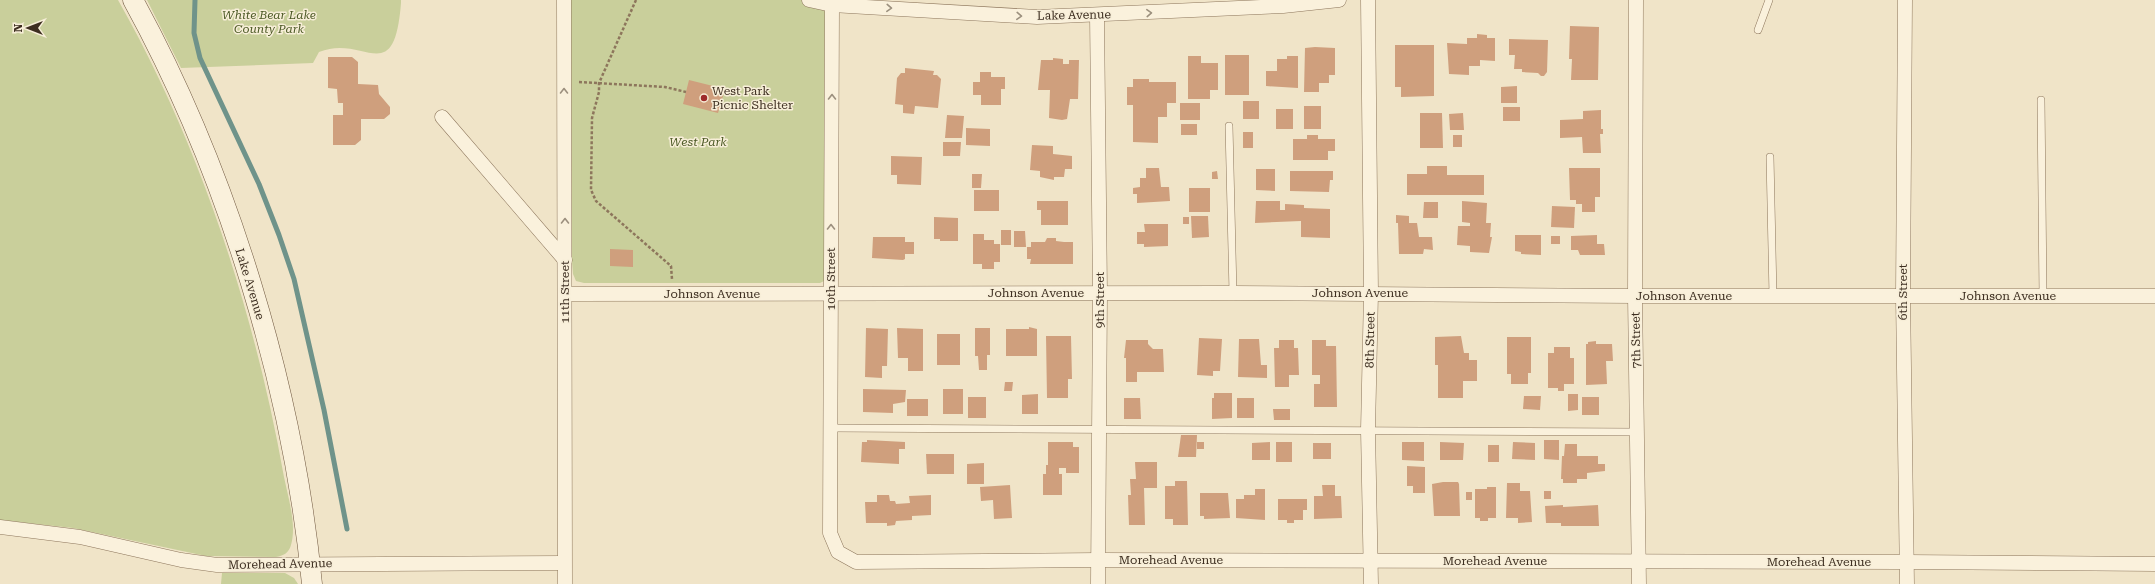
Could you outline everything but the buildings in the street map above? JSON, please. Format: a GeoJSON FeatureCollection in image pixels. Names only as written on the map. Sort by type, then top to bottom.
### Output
{"type":"FeatureCollection","features":[{"type":"Feature","properties":{"kind":"main road","name":"Lake Avenue"},"geometry":{"type":"LineString","coordinates":[[133,0],[162,55],[191,122],[243,258],[264,327],[282,401],[296,474],[312,584]]}},
{"type":"Feature","properties":{"kind":"street","name":"11th Street"},"geometry":{"type":"LineString","coordinates":[[564,0],[565,584]]}},
{"type":"Feature","properties":{"kind":"street","name":"Lake Avenue"},"geometry":{"type":"LineString","coordinates":[[809,0],[832,5],[1037,17],[1283,6],[1338,0]]}},
{"type":"Feature","properties":{"kind":"street","name":"8th Street"},"geometry":{"type":"LineString","coordinates":[[1368,0],[1371,293],[1368,430],[1371,584]]}},
{"type":"Feature","properties":{"kind":"street","name":"7th Street"},"geometry":{"type":"LineString","coordinates":[[1636,0],[1636,296],[1639,584]]}},
{"type":"Feature","properties":{"kind":"street","name":"6th Street"},"geometry":{"type":"LineString","coordinates":[[1905,0],[1903,296],[1907,584]]}},
{"type":"Feature","properties":{"kind":"street","name":"10th Street"},"geometry":{"type":"LineString","coordinates":[[832,5],[830,533],[838,552]]}},
{"type":"Feature","properties":{"kind":"street","name":"9th Street"},"geometry":{"type":"LineString","coordinates":[[1097,15],[1100,293],[1098,584]]}},
{"type":"Feature","properties":{"kind":"street"},"geometry":{"type":"LineString","coordinates":[[442,117],[565,260]]}},
{"type":"Feature","properties":{"kind":"street","name":"Johnson Avenue"},"geometry":{"type":"LineString","coordinates":[[565,294],[1371,293],[1636,296],[2155,296]]}},
{"type":"Feature","properties":{"kind":"street","name":"Morehead Avenue"},"geometry":{"type":"LineString","coordinates":[[0,527],[74,536],[203,564],[237,566],[310,564],[564,563]]}},
{"type":"Feature","properties":{"kind":"street","name":"Morehead Avenue"},"geometry":{"type":"LineString","coordinates":[[838,552],[856,562],[1098,560],[2155,564]]}},
{"type":"Feature","properties":{"kind":"lane"},"geometry":{"type":"LineString","coordinates":[[1758,30],[1769,0]]}},
{"type":"Feature","properties":{"kind":"lane"},"geometry":{"type":"LineString","coordinates":[[2041,100],[2043,296]]}},
{"type":"Feature","properties":{"kind":"lane"},"geometry":{"type":"LineString","coordinates":[[1229,126],[1232,293]]}},
{"type":"Feature","properties":{"kind":"lane"},"geometry":{"type":"LineString","coordinates":[[1770,157],[1773,296]]}},
{"type":"Feature","properties":{"kind":"lane"},"geometry":{"type":"LineString","coordinates":[[830,428],[1637,432]]}},
{"type":"Feature","properties":{"kind":"path"},"geometry":{"type":"LineString","coordinates":[[636,0],[599,83],[599,92],[592,118],[591,190],[596,201],[671,266],[672,294]]}},
{"type":"Feature","properties":{"kind":"path"},"geometry":{"type":"LineString","coordinates":[[564,82],[665,87],[686,92]]}},
{"type":"Feature","properties":{"kind":"green space"},"geometry":{"type":"Polygon","coordinates":[[[0,0],[118,0],[140,40],[170,101],[196,164],[224,240],[248,318],[268,397],[291,511],[293,537],[290,548],[283,555],[276,557],[206,556],[73,528],[0,520],[0,0]]]}},
{"type":"Feature","properties":{"kind":"green space","name":"White Bear Lake County Park"},"geometry":{"type":"Polygon","coordinates":[[[147,0],[401,0],[401,3],[397,30],[392,45],[384,52],[374,53],[335,48],[319,52],[313,63],[181,68],[147,0]]]}},
{"type":"Feature","properties":{"kind":"green space","name":"West Park"},"geometry":{"type":"Polygon","coordinates":[[[569,0],[826,0],[824,281],[820,283],[584,283],[576,281],[573,274],[568,214],[569,0]]]}},
{"type":"Feature","properties":{"kind":"green space"},"geometry":{"type":"Polygon","coordinates":[[[222,573],[285,573],[294,578],[298,584],[221,584],[222,573]]]}},
{"type":"Feature","properties":{"kind":"waterway"},"geometry":{"type":"LineString","coordinates":[[195,0],[194,33],[200,58],[259,184],[294,279],[324,410],[347,529]]}},
{"type":"Feature","properties":{"kind":"place","name":"West Park Picnic Shelter"},"geometry":{"type":"Point","coordinates":[704,98]}}]}
